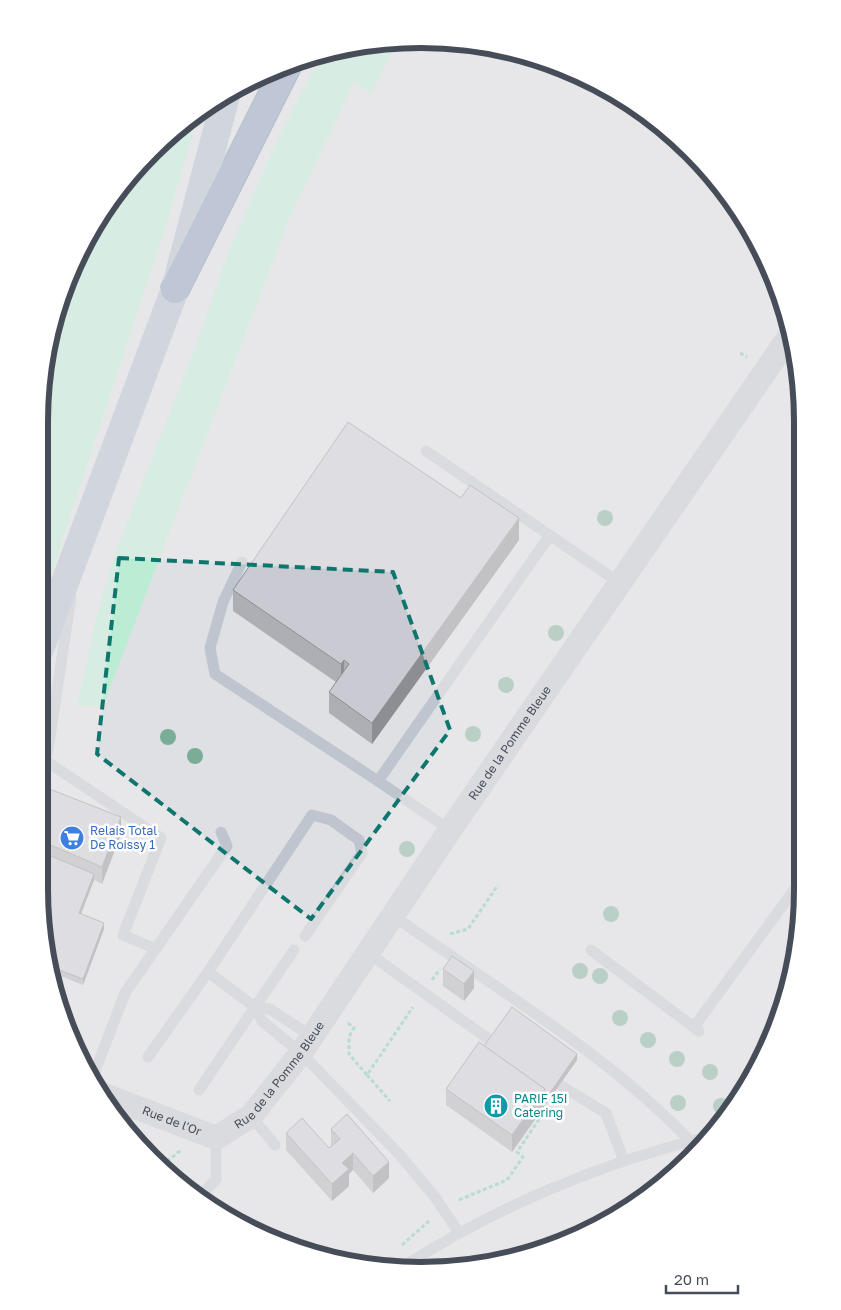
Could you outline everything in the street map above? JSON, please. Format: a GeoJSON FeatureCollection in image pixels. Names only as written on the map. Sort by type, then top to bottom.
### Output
{"type":"FeatureCollection","features":[{"type":"Feature","properties":{"kind":"highway"},"geometry":{"type":"LineString","coordinates":[[175,289],[283,74]]}},
{"type":"Feature","properties":{"kind":"main road"},"geometry":{"type":"LineString","coordinates":[[48,628],[175,289],[224,103]]}},
{"type":"Feature","properties":{"kind":"street","name":"Rue de la Pomme Bleue"},"geometry":{"type":"LineString","coordinates":[[216,1138],[251,1116],[306,1045],[450,830],[785,343]]}},
{"type":"Feature","properties":{"kind":"street","name":"Rue de l'Or"},"geometry":{"type":"LineString","coordinates":[[110,1097],[216,1138]]}},
{"type":"Feature","properties":{"kind":"lane"},"geometry":{"type":"LineString","coordinates":[[426,451],[620,583]]}},
{"type":"Feature","properties":{"kind":"lane"},"geometry":{"type":"LineString","coordinates":[[378,781],[550,536]]}},
{"type":"Feature","properties":{"kind":"lane"},"geometry":{"type":"LineString","coordinates":[[48,748],[77,550]]}},
{"type":"Feature","properties":{"kind":"lane"},"geometry":{"type":"LineString","coordinates":[[242,562],[223,602],[210,648],[216,674],[450,830]]}},
{"type":"Feature","properties":{"kind":"lane"},"geometry":{"type":"LineString","coordinates":[[48,761],[161,838],[123,935],[156,949]]}},
{"type":"Feature","properties":{"kind":"lane"},"geometry":{"type":"LineString","coordinates":[[148,1058],[312,816],[331,820],[359,840],[362,853],[305,936]]}},
{"type":"Feature","properties":{"kind":"lane"},"geometry":{"type":"LineString","coordinates":[[95,1072],[125,993],[227,846],[221,832]]}},
{"type":"Feature","properties":{"kind":"lane"},"geometry":{"type":"LineString","coordinates":[[590,950],[696,1029],[794,890]]}},
{"type":"Feature","properties":{"kind":"lane"},"geometry":{"type":"LineString","coordinates":[[394,916],[572,1039],[656,1106],[690,1141]]}},
{"type":"Feature","properties":{"kind":"lane"},"geometry":{"type":"LineString","coordinates":[[199,1090],[294,950]]}},
{"type":"Feature","properties":{"kind":"lane"},"geometry":{"type":"LineString","coordinates":[[368,953],[513,1056]]}},
{"type":"Feature","properties":{"kind":"lane"},"geometry":{"type":"LineString","coordinates":[[208,972],[255,1007],[262,1021],[283,1036],[306,1045]]}},
{"type":"Feature","properties":{"kind":"lane"},"geometry":{"type":"LineString","coordinates":[[255,1007],[270,1009],[306,1045],[445,1210],[459,1233]]}},
{"type":"Feature","properties":{"kind":"lane"},"geometry":{"type":"LineString","coordinates":[[536,1071],[606,1113],[624,1161]]}},
{"type":"Feature","properties":{"kind":"lane"},"geometry":{"type":"LineString","coordinates":[[251,1116],[275,1145]]}},
{"type":"Feature","properties":{"kind":"lane"},"geometry":{"type":"LineString","coordinates":[[204,1193],[216,1179],[216,1138]]}},
{"type":"Feature","properties":{"kind":"lane"},"geometry":{"type":"LineString","coordinates":[[411,1262],[459,1233],[572,1180],[624,1161],[697,1139]]}},
{"type":"Feature","properties":{"kind":"path"},"geometry":{"type":"LineString","coordinates":[[367,1074],[390,1100]]}},
{"type":"Feature","properties":{"kind":"path"},"geometry":{"type":"LineString","coordinates":[[399,1248],[425,1224],[463,1198],[507,1180],[522,1157],[517,1152],[522,1144],[544,1112],[550,1111],[566,1089]]}},
{"type":"Feature","properties":{"kind":"highlighted area"},"geometry":{"type":"Polygon","coordinates":[[[119,558],[393,572],[450,730],[311,919],[97,754],[119,558]]]}},
{"type":"Feature","properties":{"kind":"shaded area"},"geometry":{"type":"Polygon","coordinates":[[[396,48],[445,48],[493,55],[517,60],[563,76],[607,97],[628,110],[666,140],[701,175],[731,213],[744,234],[765,278],[781,324],[793,396],[793,914],[786,962],[774,1009],[755,1054],[731,1097],[701,1135],[648,1185],[607,1213],[540,1243],[493,1255],[445,1262],[396,1262],[324,1250],[278,1234],[234,1213],[213,1200],[175,1170],[125,1117],[97,1076],[67,1009],[55,962],[48,914],[48,396],[55,348],[67,301],[86,256],[110,213],[157,157],[213,110],[234,97],[278,76],[324,60],[348,55],[396,48]]]}},
{"type":"Feature","properties":{"kind":"green space"},"geometry":{"type":"Polygon","coordinates":[[[393,48],[371,93],[354,83],[292,212],[103,706],[77,706],[99,606],[119,543],[201,332],[227,255],[271,154],[300,95],[319,61],[393,48]]]}},
{"type":"Feature","properties":{"kind":"green space"},"geometry":{"type":"Polygon","coordinates":[[[196,123],[167,222],[48,585],[48,396],[55,348],[67,301],[86,256],[110,213],[157,157],[196,123]]]}},
{"type":"Feature","properties":{"kind":"building"},"geometry":{"type":"Polygon","coordinates":[[[348,422],[461,498],[470,485],[519,518],[372,723],[329,692],[349,664],[344,660],[341,664],[233,590],[348,422]]]}},
{"type":"Feature","properties":{"kind":"building"},"geometry":{"type":"Polygon","coordinates":[[[48,788],[121,817],[102,867],[48,844],[48,788]]]}},
{"type":"Feature","properties":{"kind":"building"},"geometry":{"type":"Polygon","coordinates":[[[48,855],[94,874],[79,913],[104,923],[83,979],[56,969],[48,914],[48,855]]]}},
{"type":"Feature","properties":{"kind":"building"},"geometry":{"type":"Polygon","coordinates":[[[452,956],[474,971],[464,984],[443,969],[452,956]]]}},
{"type":"Feature","properties":{"kind":"building","name":"PARIF 15I Catering"},"geometry":{"type":"Polygon","coordinates":[[[512,1007],[577,1054],[545,1100],[545,1089],[484,1046],[512,1007]]]}},
{"type":"Feature","properties":{"kind":"building","name":"PARIF 15I Catering"},"geometry":{"type":"Polygon","coordinates":[[[479,1042],[545,1089],[512,1135],[446,1089],[479,1042]]]}},
{"type":"Feature","properties":{"kind":"building"},"geometry":{"type":"Polygon","coordinates":[[[347,1114],[389,1162],[373,1176],[353,1153],[342,1163],[349,1169],[332,1184],[286,1133],[302,1118],[329,1148],[340,1139],[331,1129],[347,1114]]]}},
{"type":"Feature","properties":{"kind":"place","name":"Relais Total De Roissy 1"},"geometry":{"type":"Point","coordinates":[72,838]}},
{"type":"Feature","properties":{"kind":"place","name":"PARIF 15I Catering"},"geometry":{"type":"Point","coordinates":[496,1106]}}]}
